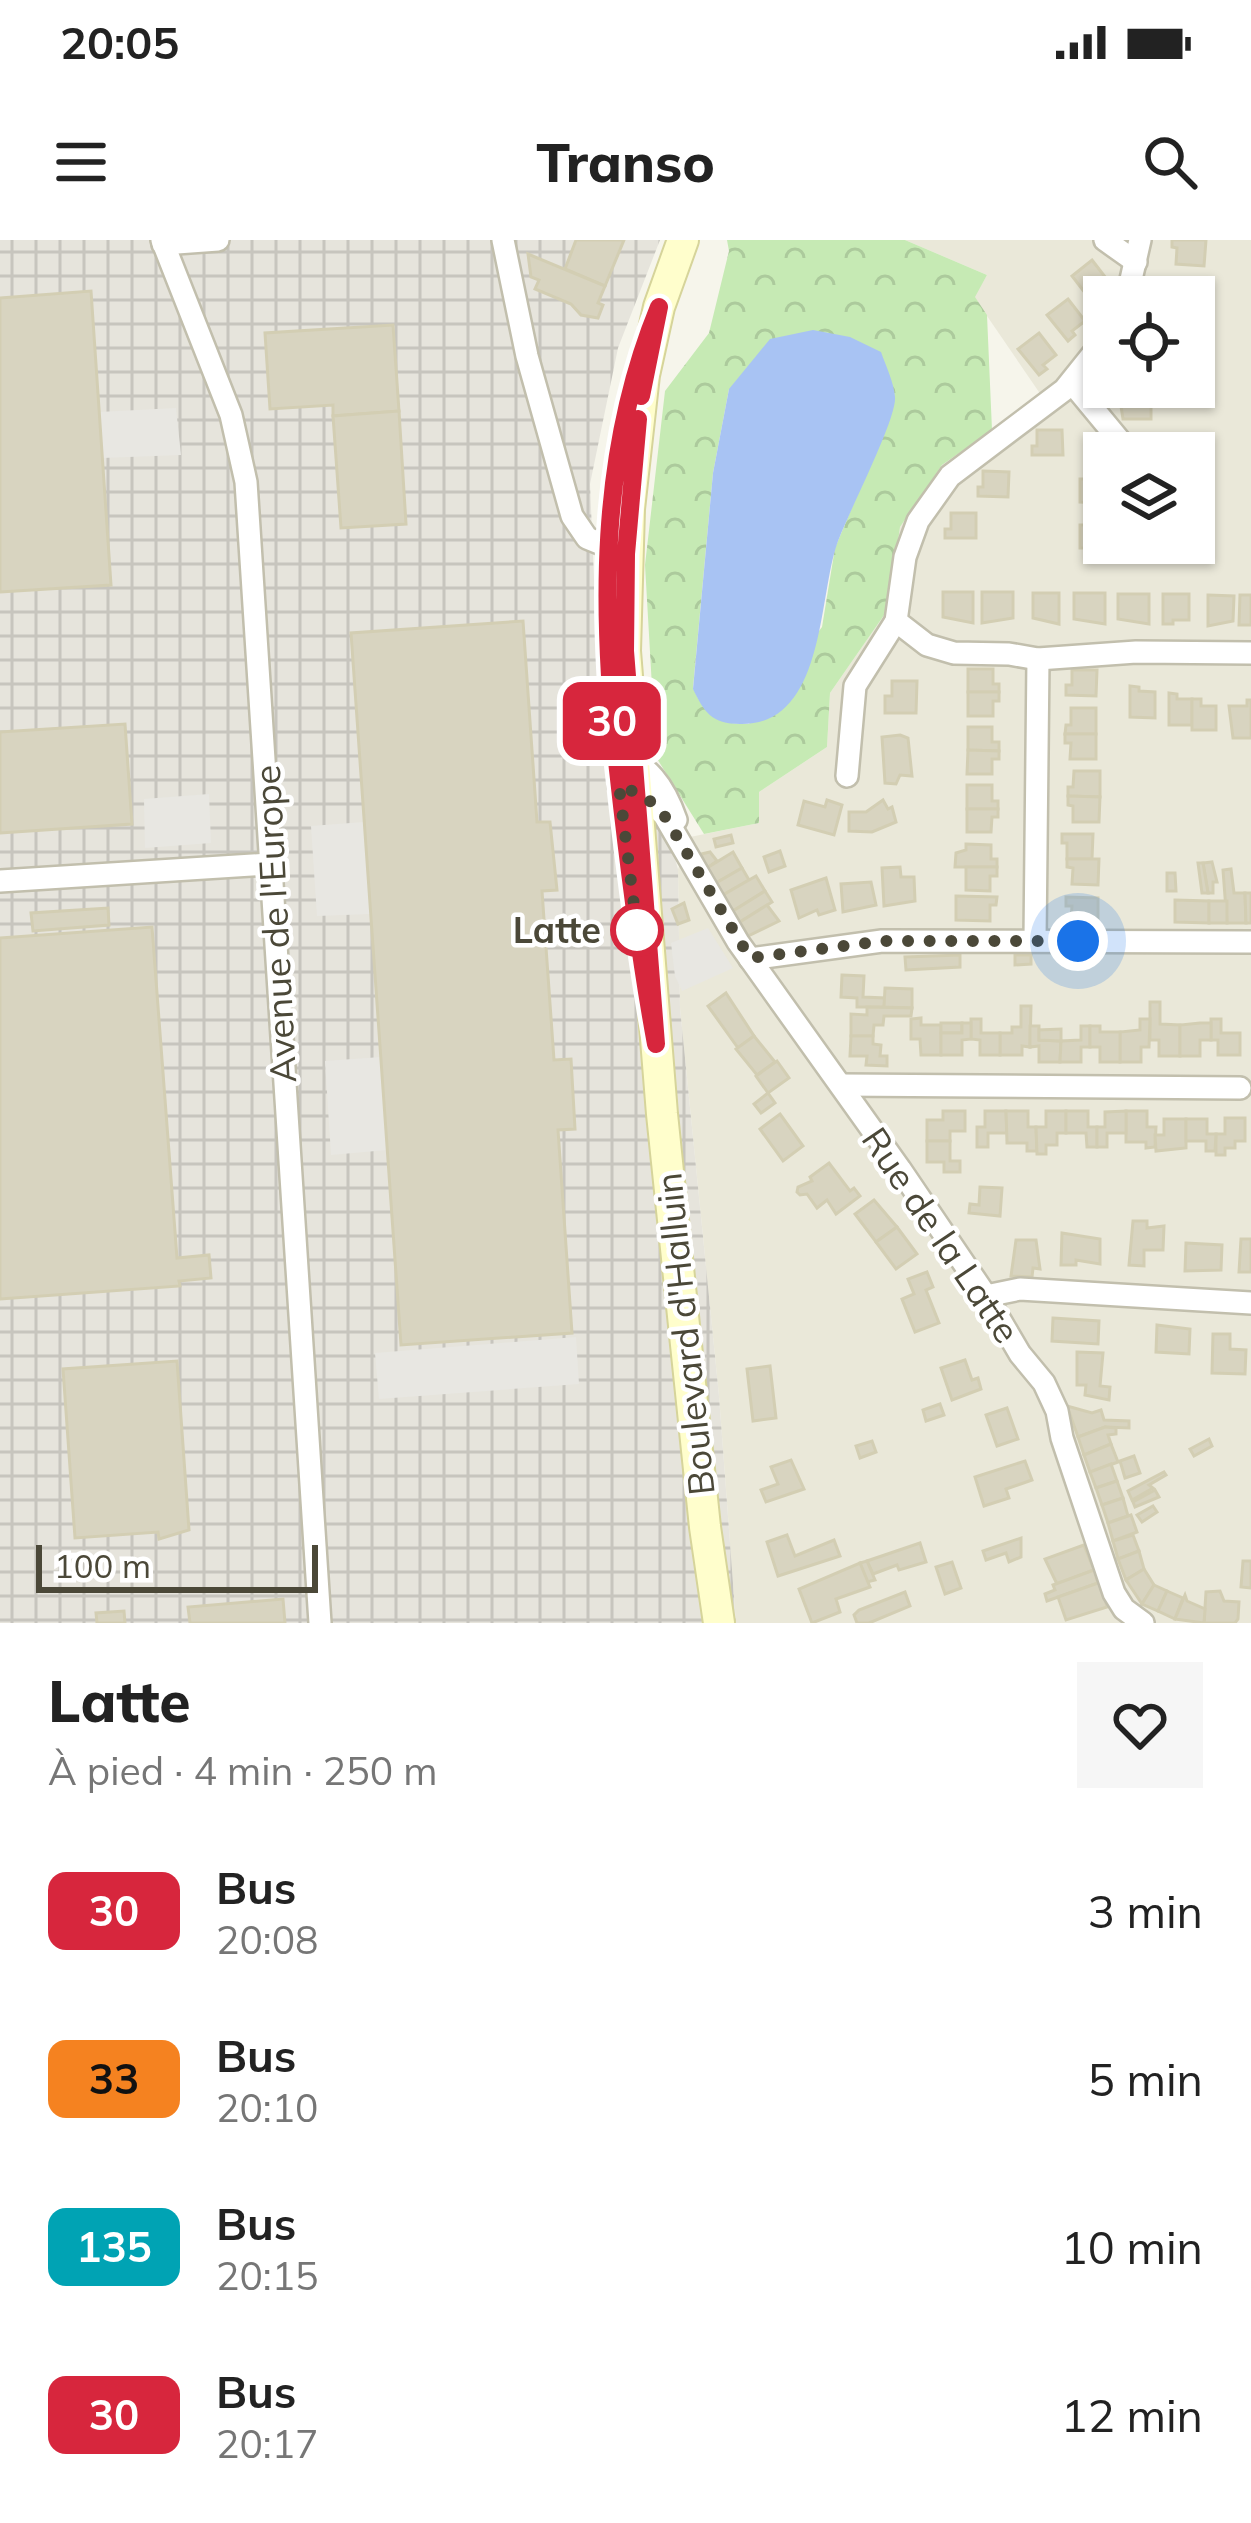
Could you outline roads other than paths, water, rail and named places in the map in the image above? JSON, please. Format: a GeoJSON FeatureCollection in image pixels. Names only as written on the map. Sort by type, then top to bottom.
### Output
{"type":"FeatureCollection","features":[{"type":"Feature","properties":{"kind":"main road","name":"Boulevard d'Halluin"},"geometry":{"type":"LineString","coordinates":[[683,240],[640,356],[624,418],[607,646],[627,772],[702,1500],[719,1623]]}},
{"type":"Feature","properties":{"kind":"street"},"geometry":{"type":"LineString","coordinates":[[163,242],[218,240]]}},
{"type":"Feature","properties":{"kind":"street"},"geometry":{"type":"LineString","coordinates":[[503,240],[527,356],[572,516],[582,533],[617,551]]}},
{"type":"Feature","properties":{"kind":"street"},"geometry":{"type":"LineString","coordinates":[[1105,240],[1138,251]]}},
{"type":"Feature","properties":{"kind":"street","name":"Avenue de l'Europe"},"geometry":{"type":"LineString","coordinates":[[163,242],[231,415],[243,464],[320,1623]]}},
{"type":"Feature","properties":{"kind":"street"},"geometry":{"type":"LineString","coordinates":[[847,776],[855,686],[896,621],[909,544],[934,496],[958,468],[1072,383],[1083,368]]}},
{"type":"Feature","properties":{"kind":"street"},"geometry":{"type":"LineString","coordinates":[[1072,383],[1113,432]]}},
{"type":"Feature","properties":{"kind":"street"},"geometry":{"type":"LineString","coordinates":[[896,621],[927,645],[945,652],[1038,659],[1136,652],[1251,653]]}},
{"type":"Feature","properties":{"kind":"street"},"geometry":{"type":"LineString","coordinates":[[1035,940],[1038,659]]}},
{"type":"Feature","properties":{"kind":"street","name":"Rue de la Latte"},"geometry":{"type":"LineString","coordinates":[[627,772],[649,770],[666,794],[693,866]]}},
{"type":"Feature","properties":{"kind":"street","name":"Rue de la Latte"},"geometry":{"type":"LineString","coordinates":[[627,772],[664,815],[750,958],[986,1296],[1053,1402],[1114,1593],[1124,1609],[1142,1623]]}},
{"type":"Feature","properties":{"kind":"street"},"geometry":{"type":"LineString","coordinates":[[0,881],[269,864]]}},
{"type":"Feature","properties":{"kind":"street"},"geometry":{"type":"LineString","coordinates":[[750,958],[858,943],[1251,942]]}},
{"type":"Feature","properties":{"kind":"street"},"geometry":{"type":"LineString","coordinates":[[841,1085],[1240,1088]]}},
{"type":"Feature","properties":{"kind":"street"},"geometry":{"type":"LineString","coordinates":[[986,1296],[1020,1289],[1251,1303]]}},
{"type":"Feature","properties":{"kind":"water"},"geometry":{"type":"Polygon","coordinates":[[[813,330],[850,337],[881,352],[893,386],[893,408],[837,544],[803,682],[788,704],[768,719],[722,722],[705,710],[693,689],[713,473],[729,389],[770,339],[813,330]]]}},
{"type":"Feature","properties":{"kind":"place","name":"Latte"},"geometry":{"type":"Point","coordinates":[637,930]}}]}
